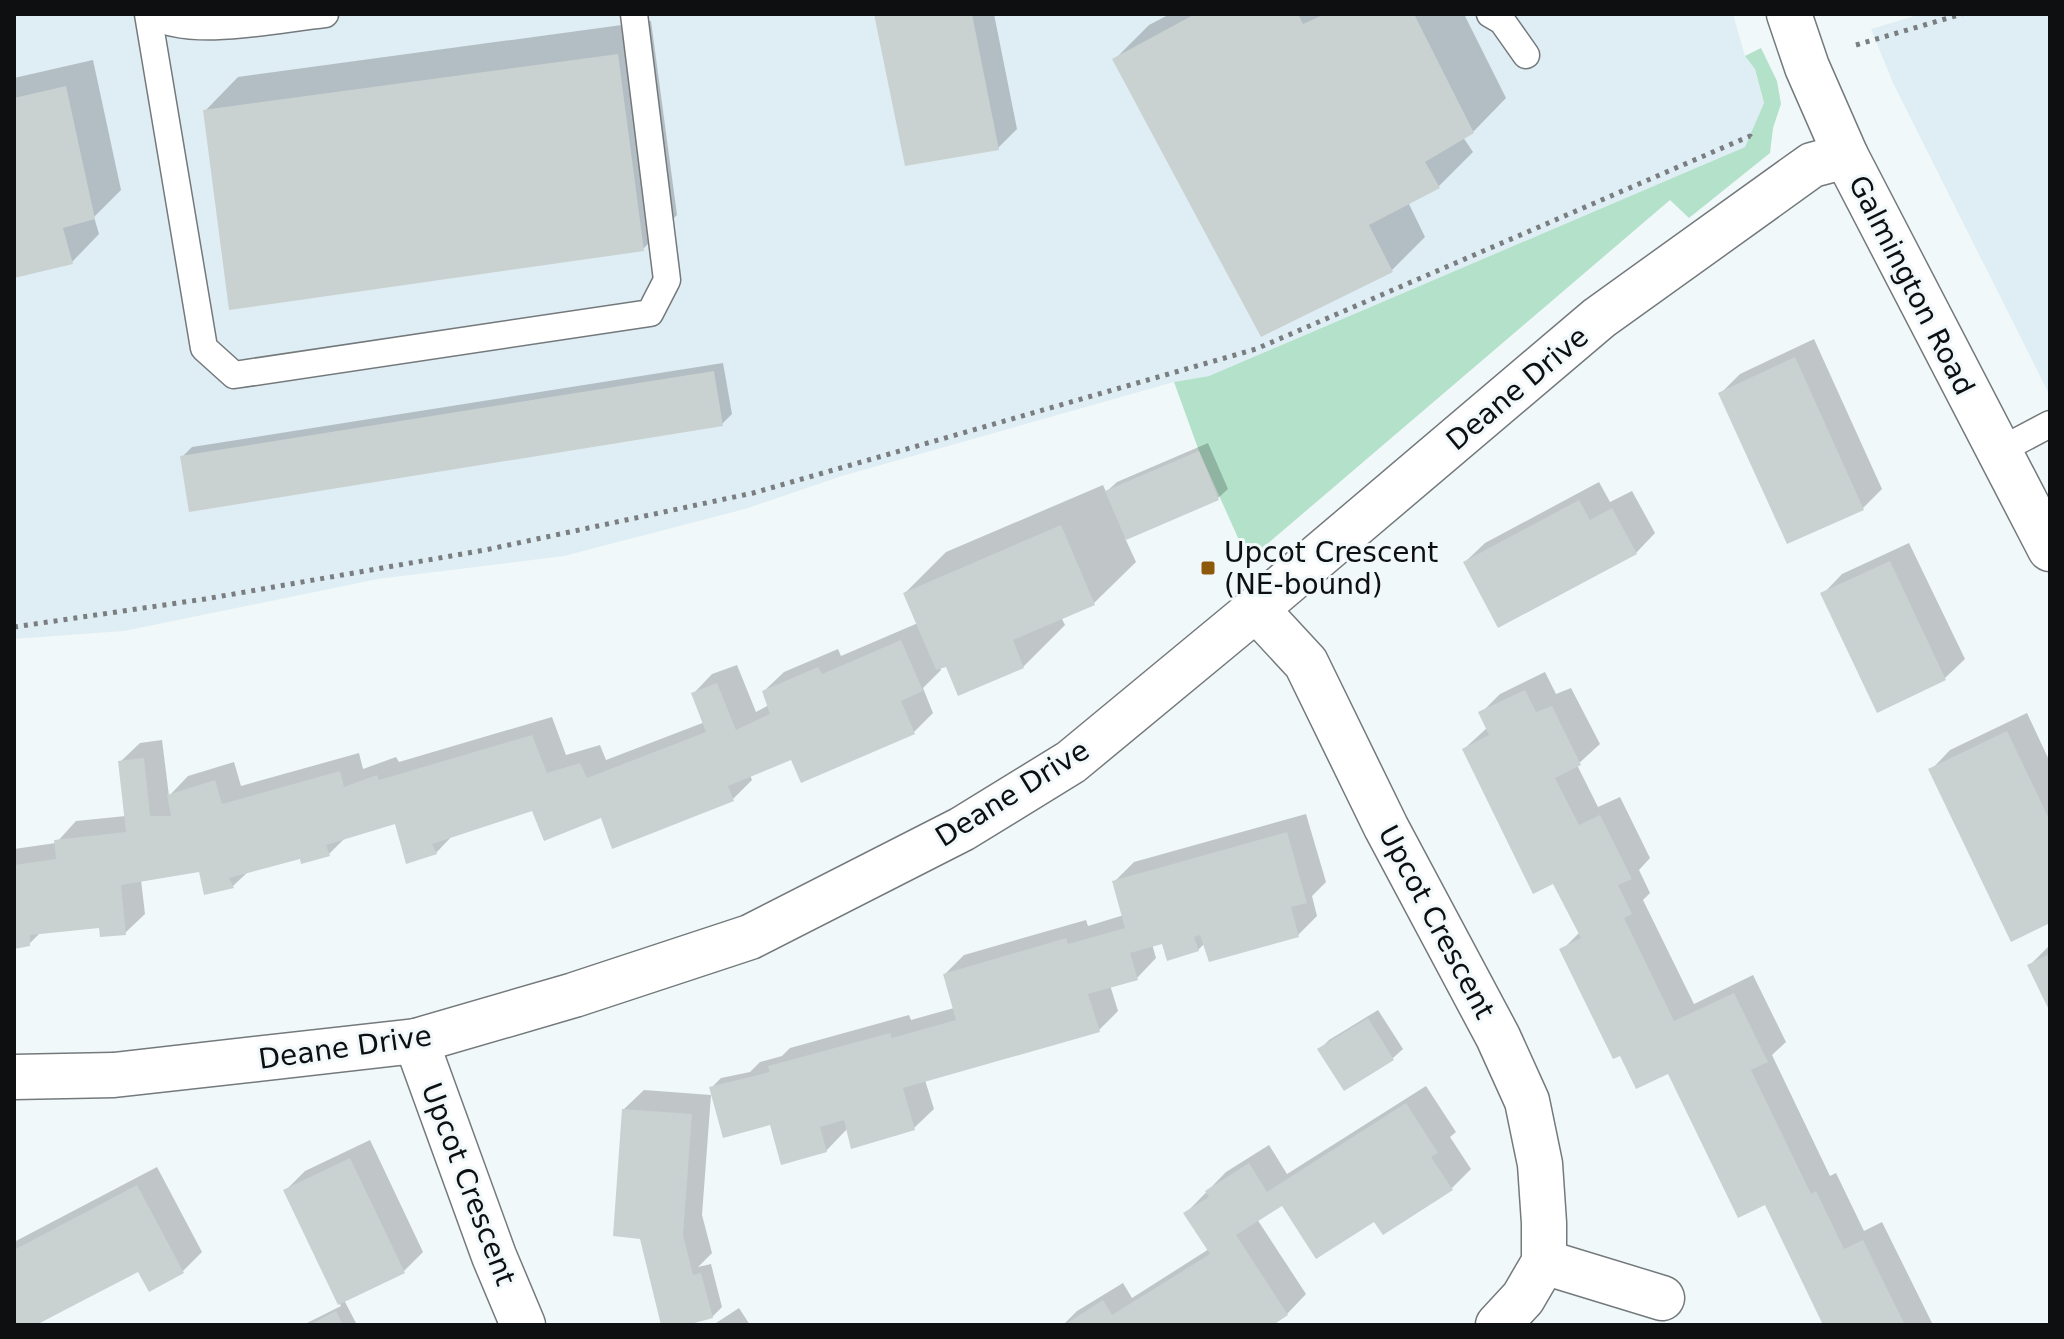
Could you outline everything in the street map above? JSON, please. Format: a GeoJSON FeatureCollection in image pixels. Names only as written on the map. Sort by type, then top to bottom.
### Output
{"type":"FeatureCollection","features":[{"type":"Feature","properties":{"kind":"street","name":"Galmington Road"},"geometry":{"type":"LineString","coordinates":[[1795,31],[1846,156],[2050,549]]}},
{"type":"Feature","properties":{"kind":"street","name":"Deane Drive"},"geometry":{"type":"LineString","coordinates":[[14,1077],[114,1075],[416,1041],[574,995],[750,937],[962,829],[1071,762],[1599,318],[1812,165],[1846,156]]}},
{"type":"Feature","properties":{"kind":"street","name":"Upcot Crescent"},"geometry":{"type":"LineString","coordinates":[[1256,609],[1306,663],[1386,827],[1498,1037],[1527,1101],[1540,1164],[1544,1262]]}},
{"type":"Feature","properties":{"kind":"street","name":"Upcot Crescent"},"geometry":{"type":"LineString","coordinates":[[416,1041],[494,1256],[523,1325]]}},
{"type":"Feature","properties":{"kind":"street"},"geometry":{"type":"LineString","coordinates":[[1498,1325],[1523,1298],[1544,1262],[1662,1298]]}},
{"type":"Feature","properties":{"kind":"lane"},"geometry":{"type":"LineString","coordinates":[[149,14],[163,22],[196,28],[325,14]]}},
{"type":"Feature","properties":{"kind":"lane"},"geometry":{"type":"LineString","coordinates":[[149,14],[204,348],[234,375],[650,313],[667,280],[634,14]]}},
{"type":"Feature","properties":{"kind":"lane"},"geometry":{"type":"LineString","coordinates":[[1490,14],[1502,21],[1526,55]]}},
{"type":"Feature","properties":{"kind":"lane"},"geometry":{"type":"LineString","coordinates":[[1997,452],[2050,424]]}},
{"type":"Feature","properties":{"kind":"path"},"geometry":{"type":"LineString","coordinates":[[1795,31],[1844,35],[1854,46],[1962,14]]}},
{"type":"Feature","properties":{"kind":"path"},"geometry":{"type":"LineString","coordinates":[[14,627],[205,599],[485,550],[767,489],[1256,349],[1750,136],[1791,180]]}},
{"type":"Feature","properties":{"kind":"shaded area"},"geometry":{"type":"Polygon","coordinates":[[[14,14],[1733,14],[1745,56],[1755,69],[1764,104],[1745,147],[1209,376],[1174,382],[842,476],[745,509],[564,556],[378,579],[124,631],[14,639],[14,14]]]}},
{"type":"Feature","properties":{"kind":"shaded area"},"geometry":{"type":"Polygon","coordinates":[[[1921,14],[2050,14],[2050,396],[1893,83],[1871,29],[1921,14]]]}},
{"type":"Feature","properties":{"kind":"green space"},"geometry":{"type":"Polygon","coordinates":[[[1761,48],[1777,81],[1781,104],[1773,128],[1770,153],[1689,218],[1670,200],[1259,551],[1239,540],[1199,451],[1174,382],[1209,376],[1745,147],[1764,103],[1755,69],[1745,56],[1761,48]]]}},
{"type":"Feature","properties":{"kind":"building"},"geometry":{"type":"Polygon","coordinates":[[[874,14],[972,14],[999,150],[905,166],[874,14]]]}},
{"type":"Feature","properties":{"kind":"building"},"geometry":{"type":"Polygon","coordinates":[[[1195,14],[1298,14],[1303,24],[1325,14],[1414,14],[1474,133],[1425,162],[1440,188],[1369,225],[1393,272],[1261,337],[1112,59],[1195,14]]]}},
{"type":"Feature","properties":{"kind":"building"},"geometry":{"type":"Polygon","coordinates":[[[618,54],[644,251],[229,310],[203,110],[618,54]]]}},
{"type":"Feature","properties":{"kind":"building"},"geometry":{"type":"Polygon","coordinates":[[[66,86],[95,219],[63,228],[73,264],[14,278],[14,98],[66,86]]]}},
{"type":"Feature","properties":{"kind":"building"},"geometry":{"type":"Polygon","coordinates":[[[1795,357],[1864,510],[1787,544],[1718,393],[1795,357]]]}},
{"type":"Feature","properties":{"kind":"building"},"geometry":{"type":"Polygon","coordinates":[[[714,371],[723,426],[189,512],[180,456],[714,371]]]}},
{"type":"Feature","properties":{"kind":"building"},"geometry":{"type":"Polygon","coordinates":[[[1199,451],[1219,500],[1126,540],[1105,491],[1199,451]]]}},
{"type":"Feature","properties":{"kind":"building"},"geometry":{"type":"Polygon","coordinates":[[[1579,500],[1590,520],[1612,508],[1637,554],[1498,628],[1463,562],[1579,500]]]}},
{"type":"Feature","properties":{"kind":"building"},"geometry":{"type":"Polygon","coordinates":[[[1061,525],[1095,605],[1013,640],[1024,668],[958,696],[946,667],[936,670],[903,593],[1061,525]]]}},
{"type":"Feature","properties":{"kind":"building"},"geometry":{"type":"Polygon","coordinates":[[[1890,561],[1946,680],[1877,713],[1820,593],[1890,561]]]}},
{"type":"Feature","properties":{"kind":"building"},"geometry":{"type":"Polygon","coordinates":[[[901,640],[923,691],[901,701],[915,734],[801,783],[791,760],[728,786],[734,801],[612,849],[601,818],[544,841],[532,811],[432,844],[437,854],[406,864],[395,824],[326,845],[330,856],[301,864],[300,859],[229,878],[234,888],[204,895],[199,872],[121,885],[126,935],[100,937],[99,928],[30,935],[30,946],[14,949],[14,865],[56,859],[54,840],[126,832],[118,761],[144,758],[150,816],[171,816],[167,795],[215,780],[222,804],[340,771],[344,787],[377,775],[379,780],[532,735],[547,773],[580,763],[587,778],[706,732],[691,693],[717,683],[736,730],[770,714],[762,691],[818,667],[822,674],[901,640]]]}},
{"type":"Feature","properties":{"kind":"building"},"geometry":{"type":"Polygon","coordinates":[[[1525,690],[1536,712],[1552,706],[1581,765],[1555,778],[1579,825],[1600,815],[1632,879],[1618,885],[1632,914],[1624,918],[1674,1021],[1734,993],[1768,1062],[1751,1070],[1811,1194],[1816,1191],[1844,1249],[1863,1240],[1905,1325],[1823,1325],[1765,1205],[1738,1218],[1668,1074],[1636,1089],[1620,1056],[1613,1059],[1559,949],[1581,938],[1553,884],[1533,894],[1462,749],[1489,735],[1478,712],[1525,690]]]}},
{"type":"Feature","properties":{"kind":"building"},"geometry":{"type":"Polygon","coordinates":[[[2007,731],[2050,821],[2050,923],[2011,942],[1928,769],[2007,731]]]}},
{"type":"Feature","properties":{"kind":"building"},"geometry":{"type":"Polygon","coordinates":[[[1287,832],[1307,903],[1291,907],[1299,937],[1209,962],[1200,935],[1194,937],[1199,951],[1167,961],[1162,944],[1130,953],[1138,980],[1088,994],[1100,1032],[903,1088],[915,1130],[851,1149],[844,1120],[820,1127],[827,1152],[781,1165],[770,1125],[723,1138],[709,1087],[770,1072],[768,1066],[890,1033],[892,1038],[956,1020],[943,974],[1066,938],[1068,944],[1125,928],[1112,881],[1287,832]]]}},
{"type":"Feature","properties":{"kind":"building"},"geometry":{"type":"Polygon","coordinates":[[[2050,954],[2050,1012],[2027,965],[2050,954]]]}},
{"type":"Feature","properties":{"kind":"building"},"geometry":{"type":"Polygon","coordinates":[[[1368,1018],[1394,1060],[1344,1091],[1317,1049],[1368,1018]]]}},
{"type":"Feature","properties":{"kind":"building"},"geometry":{"type":"Polygon","coordinates":[[[1406,1103],[1438,1153],[1431,1157],[1453,1190],[1383,1235],[1374,1222],[1316,1259],[1282,1206],[1236,1235],[1288,1315],[1273,1325],[1064,1325],[1103,1300],[1112,1315],[1210,1254],[1183,1213],[1209,1197],[1205,1191],[1249,1163],[1267,1192],[1406,1103]]]}},
{"type":"Feature","properties":{"kind":"building"},"geometry":{"type":"Polygon","coordinates":[[[622,1109],[692,1114],[683,1235],[693,1275],[701,1273],[713,1318],[687,1325],[661,1325],[640,1239],[613,1236],[622,1109]]]}},
{"type":"Feature","properties":{"kind":"building"},"geometry":{"type":"Polygon","coordinates":[[[350,1158],[405,1273],[338,1305],[283,1190],[350,1158]]]}},
{"type":"Feature","properties":{"kind":"building"},"geometry":{"type":"Polygon","coordinates":[[[137,1185],[184,1273],[149,1292],[138,1272],[36,1325],[14,1325],[14,1250],[137,1185]]]}},
{"type":"Feature","properties":{"kind":"building"},"geometry":{"type":"Polygon","coordinates":[[[336,1311],[343,1325],[309,1325],[336,1311]]]}},
{"type":"Feature","properties":{"kind":"place","name":"Upcot Crescent (NE-bound)"},"geometry":{"type":"Point","coordinates":[1208,568]}}]}
